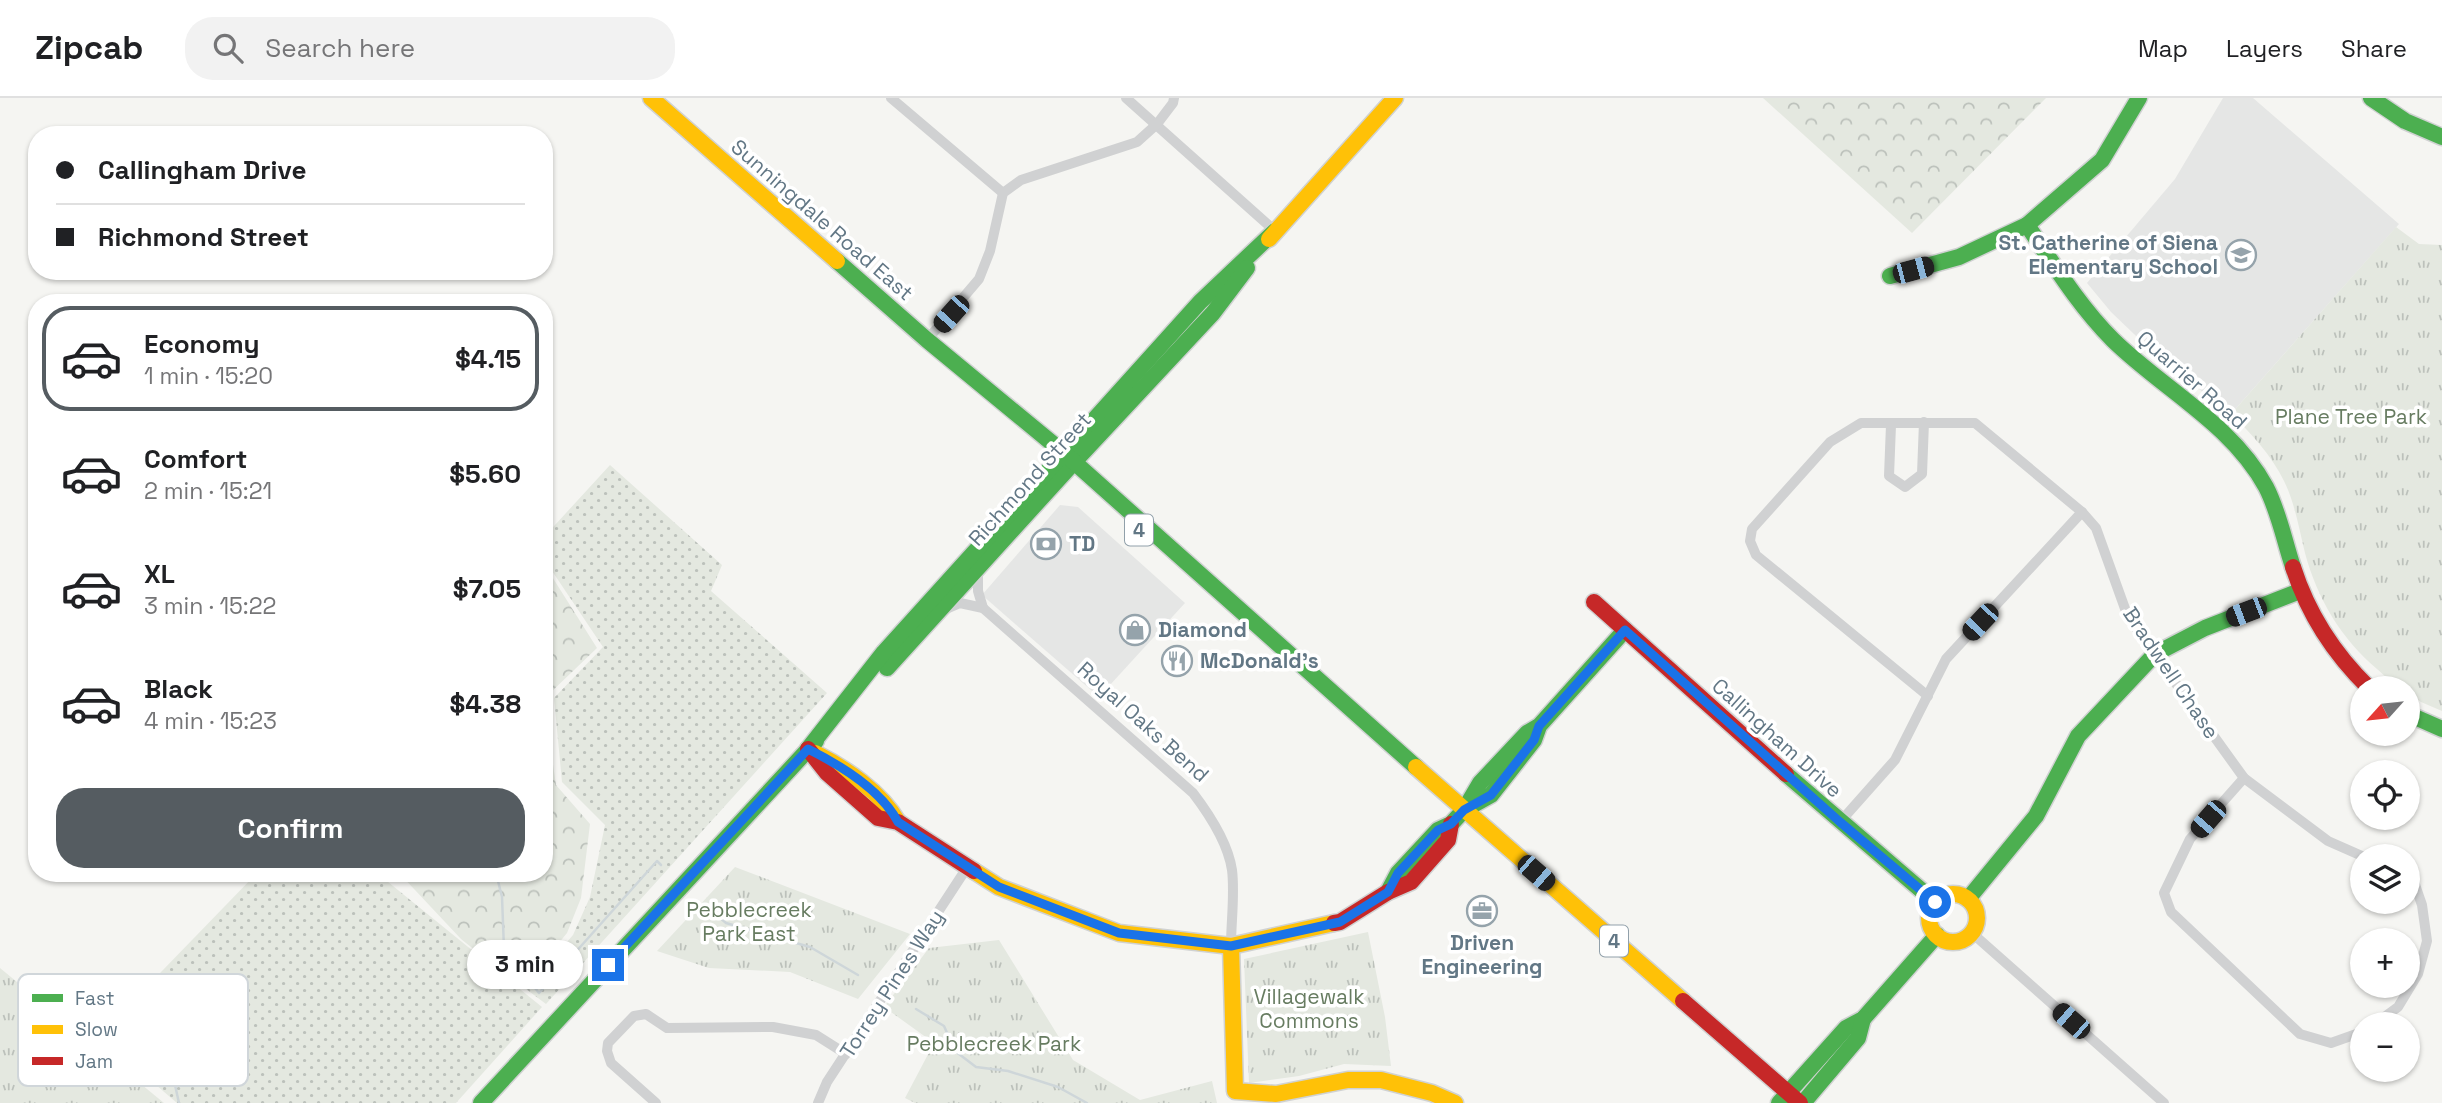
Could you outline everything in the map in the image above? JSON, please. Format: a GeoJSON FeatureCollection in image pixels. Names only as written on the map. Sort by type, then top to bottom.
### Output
{"type":"FeatureCollection","features":[{"type":"Feature","properties":{"kind":"street","name":"Sunningdale Road East"},"geometry":{"type":"LineString","coordinates":[[651,98],[1066,461]]}},
{"type":"Feature","properties":{"kind":"street"},"geometry":{"type":"LineString","coordinates":[[891,98],[1003,192]]}},
{"type":"Feature","properties":{"kind":"street"},"geometry":{"type":"LineString","coordinates":[[1126,98],[1275,231]]}},
{"type":"Feature","properties":{"kind":"street"},"geometry":{"type":"LineString","coordinates":[[928,340],[979,279],[990,251],[1003,192],[1021,180],[1137,142],[1157,124],[1174,98]]}},
{"type":"Feature","properties":{"kind":"street","name":"Richmond Street"},"geometry":{"type":"LineString","coordinates":[[808,749],[884,652],[1066,461],[1213,313],[1275,231],[1395,98]]}},
{"type":"Feature","properties":{"kind":"street"},"geometry":{"type":"LineString","coordinates":[[1891,276],[1959,257],[2027,225],[2066,194],[2102,160],[2139,98]]}},
{"type":"Feature","properties":{"kind":"street"},"geometry":{"type":"LineString","coordinates":[[2371,98],[2421,131],[2442,137]]}},
{"type":"Feature","properties":{"kind":"street","name":"Quarrier Road"},"geometry":{"type":"LineString","coordinates":[[2027,225],[2069,290],[2111,338],[2161,383],[2232,440],[2250,461],[2267,487],[2282,527],[2300,591],[2330,645],[2358,676]]}},
{"type":"Feature","properties":{"kind":"street"},"geometry":{"type":"LineString","coordinates":[[1891,425],[1889,476],[1905,487],[1922,474],[1924,422]]}},
{"type":"Feature","properties":{"kind":"street","name":"Bradwell Chase"},"geometry":{"type":"LineString","coordinates":[[1928,696],[1756,555],[1750,541],[1752,529],[1830,443],[1861,423],[1975,423],[2082,512],[2096,528],[2128,617],[2244,778],[2328,841],[2350,851]]}},
{"type":"Feature","properties":{"kind":"street","name":"Richmond Street"},"geometry":{"type":"LineString","coordinates":[[481,1103],[938,612],[1066,461]]}},
{"type":"Feature","properties":{"kind":"street","name":"4"},"geometry":{"type":"LineString","coordinates":[[1066,461],[1209,591],[1304,667],[1792,1101]]}},
{"type":"Feature","properties":{"kind":"street"},"geometry":{"type":"LineString","coordinates":[[1840,822],[1895,760],[1946,659],[2082,512]]}},
{"type":"Feature","properties":{"kind":"street"},"geometry":{"type":"LineString","coordinates":[[938,612],[960,603],[983,608],[978,591],[978,568]]}},
{"type":"Feature","properties":{"kind":"street"},"geometry":{"type":"LineString","coordinates":[[1968,899],[2036,816],[2078,736],[2155,654],[2205,628],[2300,591]]}},
{"type":"Feature","properties":{"kind":"street","name":"Callingham Drive"},"geometry":{"type":"LineString","coordinates":[[1594,602],[1840,822],[1935,902]]}},
{"type":"Feature","properties":{"kind":"street","name":"Royal Oaks Bend"},"geometry":{"type":"LineString","coordinates":[[983,608],[1193,793],[1206,810],[1225,848],[1232,870],[1235,1097]]}},
{"type":"Feature","properties":{"kind":"street"},"geometry":{"type":"LineString","coordinates":[[808,749],[835,763],[889,806],[898,822],[999,887],[1119,933],[1231,946],[1340,922],[1388,892],[1398,873],[1438,830],[1451,824],[1464,810],[1491,795],[1534,740],[1539,726],[1625,630]]}},
{"type":"Feature","properties":{"kind":"street"},"geometry":{"type":"LineString","coordinates":[[2420,719],[2442,729]]}},
{"type":"Feature","properties":{"kind":"street"},"geometry":{"type":"LineString","coordinates":[[2244,778],[2190,839],[2164,893],[2171,912],[2300,1034],[2330,1043],[2350,1036]]}},
{"type":"Feature","properties":{"kind":"street","name":"Torrey Pines Way"},"geometry":{"type":"LineString","coordinates":[[818,1103],[827,1082],[968,866]]}},
{"type":"Feature","properties":{"kind":"street"},"geometry":{"type":"LineString","coordinates":[[1951,894],[1960,894],[1968,899],[1977,915],[1977,924],[1972,933],[1959,941],[1951,942],[1937,935],[1929,919],[1935,902],[1942,896],[1951,894]]}},
{"type":"Feature","properties":{"kind":"street"},"geometry":{"type":"LineString","coordinates":[[2392,1012],[2399,1007],[2418,974],[2427,941],[2420,899]]}},
{"type":"Feature","properties":{"kind":"street"},"geometry":{"type":"LineString","coordinates":[[1972,933],[2164,1103]]}},
{"type":"Feature","properties":{"kind":"street"},"geometry":{"type":"LineString","coordinates":[[1792,1101],[1846,1028],[1864,1019],[1937,935]]}},
{"type":"Feature","properties":{"kind":"street"},"geometry":{"type":"LineString","coordinates":[[656,1103],[611,1063],[607,1051],[608,1042],[634,1016],[646,1014],[667,1028],[773,1027],[816,1035],[846,1054]]}},
{"type":"Feature","properties":{"kind":"street"},"geometry":{"type":"LineString","coordinates":[[1235,1097],[1276,1094],[1348,1080],[1381,1080],[1432,1093],[1455,1103]]}},
{"type":"Feature","properties":{"kind":"shaded area","name":"St. Catherine of Siena Elementary School"},"geometry":{"type":"Polygon","coordinates":[[[2223,98],[2253,98],[2399,224],[2231,414],[2157,356],[2111,312],[2087,283],[2175,179],[2223,98]]]}},
{"type":"Feature","properties":{"kind":"shaded area"},"geometry":{"type":"Polygon","coordinates":[[[1060,505],[1078,507],[1185,603],[1099,697],[982,595],[1060,505]]]}},
{"type":"Feature","properties":{"kind":"green space"},"geometry":{"type":"Polygon","coordinates":[[[1763,98],[2046,98],[1912,233],[1763,98]]]}},
{"type":"Feature","properties":{"kind":"green space","name":"Plane Tree Park"},"geometry":{"type":"Polygon","coordinates":[[[2396,227],[2419,244],[2442,245],[2442,711],[2420,701],[2420,676],[2385,676],[2352,645],[2332,617],[2310,570],[2288,489],[2260,445],[2231,414],[2396,227]]]}},
{"type":"Feature","properties":{"kind":"green space"},"geometry":{"type":"Polygon","coordinates":[[[610,465],[722,565],[711,591],[827,693],[546,1004],[526,989],[573,935],[590,897],[605,825],[562,782],[554,698],[603,647],[553,572],[553,527],[610,465]]]}},
{"type":"Feature","properties":{"kind":"green space"},"geometry":{"type":"Polygon","coordinates":[[[553,578],[597,648],[553,690],[553,578]]]}},
{"type":"Feature","properties":{"kind":"green space"},"geometry":{"type":"Polygon","coordinates":[[[553,764],[556,785],[590,824],[581,898],[567,933],[522,988],[461,939],[407,882],[553,882],[553,764]]]}},
{"type":"Feature","properties":{"kind":"green space","name":"Pebblecreek Park East"},"geometry":{"type":"Polygon","coordinates":[[[735,867],[910,934],[858,999],[790,972],[709,968],[657,951],[735,867]]]}},
{"type":"Feature","properties":{"kind":"green space"},"geometry":{"type":"Polygon","coordinates":[[[248,882],[388,882],[542,1007],[456,1103],[177,1103],[157,1086],[248,1086],[248,974],[159,974],[248,882]]]}},
{"type":"Feature","properties":{"kind":"green space","name":"Villagewalk Commons"},"geometry":{"type":"Polygon","coordinates":[[[1368,932],[1385,1017],[1391,1066],[1344,1064],[1299,1076],[1249,1083],[1244,959],[1368,932]]]}},
{"type":"Feature","properties":{"kind":"green space","name":"Pebblecreek Park"},"geometry":{"type":"Polygon","coordinates":[[[999,940],[1073,1060],[1140,1100],[1212,1081],[1217,1103],[915,1103],[905,1098],[934,1043],[884,1007],[929,948],[999,940]]]}},
{"type":"Feature","properties":{"kind":"green space"},"geometry":{"type":"Polygon","coordinates":[[[0,968],[18,983],[18,1086],[143,1086],[164,1103],[0,1103],[0,968]]]}},
{"type":"Feature","properties":{"kind":"waterway"},"geometry":{"type":"LineString","coordinates":[[498,882],[502,897],[504,949],[539,993],[657,861],[661,865]]}},
{"type":"Feature","properties":{"kind":"waterway"},"geometry":{"type":"LineString","coordinates":[[704,904],[726,923],[810,947],[858,975]]}},
{"type":"Feature","properties":{"kind":"waterway"},"geometry":{"type":"LineString","coordinates":[[916,1009],[944,1026],[955,1051],[976,1067],[1008,1071],[1058,1087],[1087,1103]]}},
{"type":"Feature","properties":{"kind":"waterway"},"geometry":{"type":"LineString","coordinates":[[175,1086],[179,1103]]}},
{"type":"Feature","properties":{"kind":"traffic: fast"},"geometry":{"type":"LineString","coordinates":[[1890,276],[1959,257],[2027,225],[2102,160],[2139,98]]}},
{"type":"Feature","properties":{"kind":"traffic: fast"},"geometry":{"type":"LineString","coordinates":[[2371,98],[2405,121],[2442,137]]}},
{"type":"Feature","properties":{"kind":"traffic: fast"},"geometry":{"type":"LineString","coordinates":[[2027,225],[2067,285],[2113,340],[2196,408],[2235,444],[2252,465],[2271,497],[2293,567]]}},
{"type":"Feature","properties":{"kind":"traffic: fast"},"geometry":{"type":"LineString","coordinates":[[837,261],[927,340],[1064,453],[1200,302],[1275,231]]}},
{"type":"Feature","properties":{"kind":"traffic: fast"},"geometry":{"type":"LineString","coordinates":[[1074,462],[1213,313],[1247,268]]}},
{"type":"Feature","properties":{"kind":"traffic: fast"},"geometry":{"type":"LineString","coordinates":[[808,749],[884,652],[1064,453],[1416,767]]}},
{"type":"Feature","properties":{"kind":"traffic: fast"},"geometry":{"type":"LineString","coordinates":[[887,668],[1074,462]]}},
{"type":"Feature","properties":{"kind":"traffic: fast"},"geometry":{"type":"LineString","coordinates":[[1968,899],[2036,816],[2078,736],[2155,654],[2205,628],[2300,591]]}},
{"type":"Feature","properties":{"kind":"traffic: fast"},"geometry":{"type":"LineString","coordinates":[[1388,892],[1398,873],[1438,830],[1451,824],[1464,810],[1480,783],[1527,733],[1539,726],[1625,630]]}},
{"type":"Feature","properties":{"kind":"traffic: fast"},"geometry":{"type":"LineString","coordinates":[[2420,719],[2442,729]]}},
{"type":"Feature","properties":{"kind":"traffic: fast"},"geometry":{"type":"LineString","coordinates":[[1466,809],[1491,795],[1534,740],[1538,729]]}},
{"type":"Feature","properties":{"kind":"traffic: fast"},"geometry":{"type":"LineString","coordinates":[[481,1103],[816,741]]}},
{"type":"Feature","properties":{"kind":"traffic: fast"},"geometry":{"type":"LineString","coordinates":[[1786,774],[1935,902]]}},
{"type":"Feature","properties":{"kind":"traffic: fast"},"geometry":{"type":"LineString","coordinates":[[1779,1103],[1846,1028],[1863,1019],[1937,935]]}},
{"type":"Feature","properties":{"kind":"traffic: fast"},"geometry":{"type":"LineString","coordinates":[[1803,1103],[1858,1038],[1863,1019]]}},
{"type":"Feature","properties":{"kind":"traffic: slow"},"geometry":{"type":"LineString","coordinates":[[651,98],[837,261]]}},
{"type":"Feature","properties":{"kind":"traffic: slow"},"geometry":{"type":"LineString","coordinates":[[1269,239],[1395,98]]}},
{"type":"Feature","properties":{"kind":"traffic: slow"},"geometry":{"type":"LineString","coordinates":[[815,753],[872,791],[898,822]]}},
{"type":"Feature","properties":{"kind":"traffic: slow"},"geometry":{"type":"LineString","coordinates":[[1416,767],[1683,1001]]}},
{"type":"Feature","properties":{"kind":"traffic: slow"},"geometry":{"type":"LineString","coordinates":[[974,871],[999,887],[1119,933],[1231,946],[1334,923]]}},
{"type":"Feature","properties":{"kind":"traffic: slow"},"geometry":{"type":"LineString","coordinates":[[1953,894],[1970,901],[1977,918],[1970,935],[1953,942],[1936,935],[1929,918],[1936,901],[1953,894]]}},
{"type":"Feature","properties":{"kind":"traffic: slow"},"geometry":{"type":"LineString","coordinates":[[1231,946],[1235,1091],[1276,1094],[1348,1080],[1381,1080],[1432,1093],[1455,1103]]}},
{"type":"Feature","properties":{"kind":"traffic: jam"},"geometry":{"type":"LineString","coordinates":[[2293,567],[2314,617],[2344,661],[2358,676]]}},
{"type":"Feature","properties":{"kind":"traffic: jam"},"geometry":{"type":"LineString","coordinates":[[1594,602],[1786,774]]}},
{"type":"Feature","properties":{"kind":"traffic: jam"},"geometry":{"type":"LineString","coordinates":[[808,749],[827,773],[878,818],[898,822],[974,871]]}},
{"type":"Feature","properties":{"kind":"traffic: jam"},"geometry":{"type":"LineString","coordinates":[[1334,923],[1411,882],[1448,840],[1451,824]]}},
{"type":"Feature","properties":{"kind":"traffic: jam"},"geometry":{"type":"LineString","coordinates":[[1683,1001],[1800,1103]]}},
{"type":"Feature","properties":{"kind":"place","name":"St. Catherine of Siena Elementary School"},"geometry":{"type":"Point","coordinates":[2241,255]}},
{"type":"Feature","properties":{"kind":"place","name":"TD"},"geometry":{"type":"Point","coordinates":[1046,544]}},
{"type":"Feature","properties":{"kind":"place","name":"Diamond"},"geometry":{"type":"Point","coordinates":[1135,630]}},
{"type":"Feature","properties":{"kind":"place","name":"McDonald's"},"geometry":{"type":"Point","coordinates":[1177,661]}},
{"type":"Feature","properties":{"kind":"place","name":"Driven Engineering"},"geometry":{"type":"Point","coordinates":[1482,911]}},
{"type":"Feature","properties":{"kind":"route"},"geometry":{"type":"LineString","coordinates":[[608,965],[808,749],[835,763],[889,806],[898,822],[999,887],[1119,933],[1231,946],[1340,922],[1388,892],[1398,873],[1438,830],[1451,824],[1464,810],[1491,795],[1534,740],[1539,726],[1625,630],[1840,822],[1935,902]]}}]}
